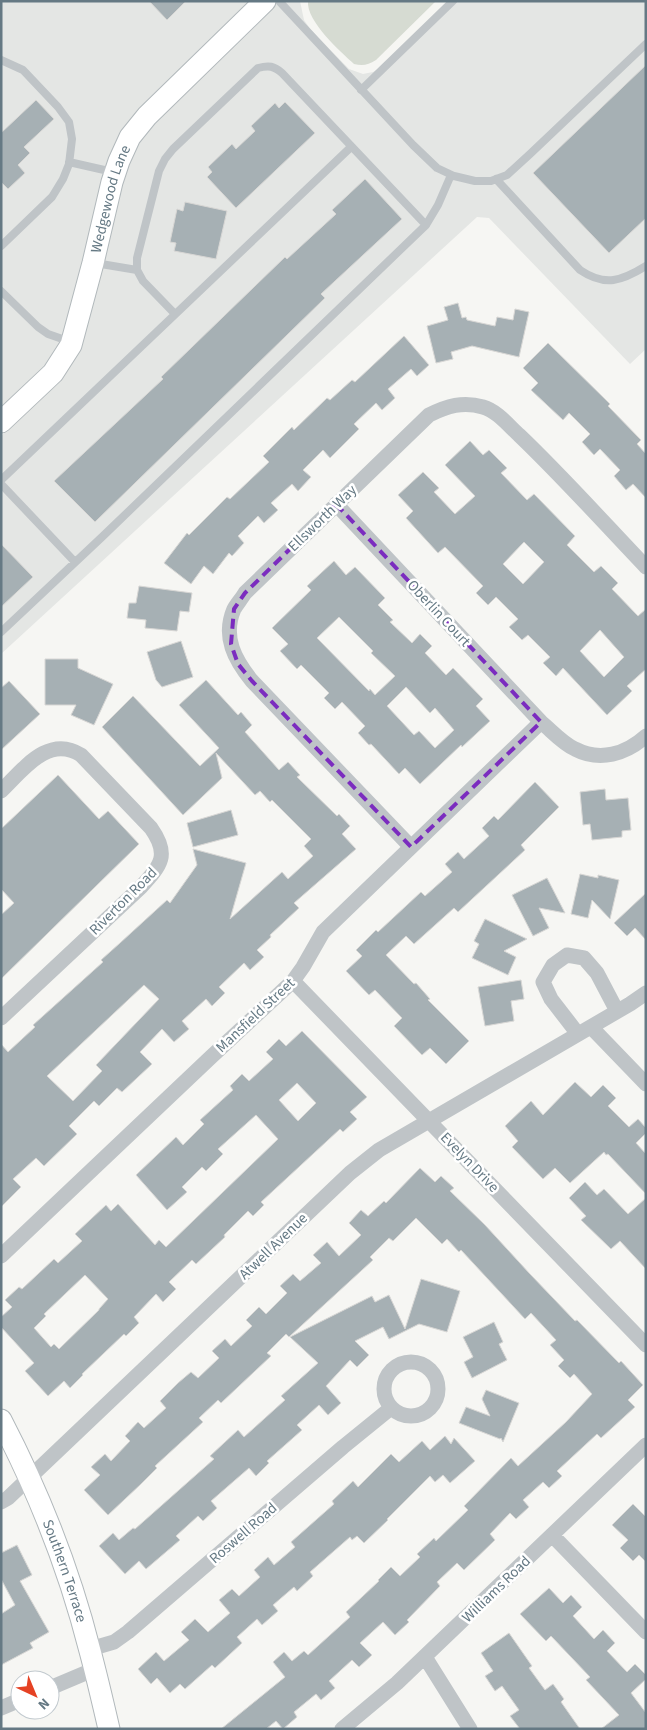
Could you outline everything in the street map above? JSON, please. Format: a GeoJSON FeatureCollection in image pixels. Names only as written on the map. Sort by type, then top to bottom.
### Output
{"type":"FeatureCollection","features":[{"type":"Feature","properties":{"kind":"street","name":"Wedgewood Lane"},"geometry":{"type":"LineString","coordinates":[[1,422],[53,373],[72,343],[115,172],[130,137],[147,116],[265,1]]}},
{"type":"Feature","properties":{"kind":"street","name":"Ellsworth Way"},"geometry":{"type":"LineString","coordinates":[[410,848],[238,664],[231,644],[230,627],[234,609],[245,593],[429,415],[446,406],[463,403],[484,407],[497,414],[533,448],[646,567]]}},
{"type":"Feature","properties":{"kind":"street","name":"Oberlin Court"},"geometry":{"type":"LineString","coordinates":[[336,504],[541,722]]}},
{"type":"Feature","properties":{"kind":"street"},"geometry":{"type":"LineString","coordinates":[[541,722],[574,749],[592,755],[624,752],[646,736]]}},
{"type":"Feature","properties":{"kind":"street","name":"Mansfield Street"},"geometry":{"type":"LineString","coordinates":[[1,1256],[210,1057],[293,981],[323,932],[541,722]]}},
{"type":"Feature","properties":{"kind":"street","name":"Riverton Road"},"geometry":{"type":"LineString","coordinates":[[1,791],[41,754],[61,748],[71,749],[80,755],[151,828],[162,848],[162,858],[158,868],[141,887],[1,1018]]}},
{"type":"Feature","properties":{"kind":"street"},"geometry":{"type":"LineString","coordinates":[[617,1011],[597,973],[584,958],[567,955],[553,965],[543,982],[551,999],[584,1031],[646,1084]]}},
{"type":"Feature","properties":{"kind":"street","name":"Evelyn Drive"},"geometry":{"type":"LineString","coordinates":[[293,981],[646,1345]]}},
{"type":"Feature","properties":{"kind":"street","name":"Atwell Avenue"},"geometry":{"type":"LineString","coordinates":[[1,1502],[8,1498],[350,1173],[380,1150],[429,1120],[646,993]]}},
{"type":"Feature","properties":{"kind":"street","name":"Roswell Road"},"geometry":{"type":"LineString","coordinates":[[60,1681],[128,1632],[391,1408]]}},
{"type":"Feature","properties":{"kind":"street","name":"Southern Terrace"},"geometry":{"type":"LineString","coordinates":[[1,1420],[29,1478],[64,1566],[92,1659],[109,1729]]}},
{"type":"Feature","properties":{"kind":"street","name":"Williams Road"},"geometry":{"type":"LineString","coordinates":[[342,1729],[425,1657],[646,1445]]}},
{"type":"Feature","properties":{"kind":"street"},"geometry":{"type":"LineString","coordinates":[[552,1534],[646,1632]]}},
{"type":"Feature","properties":{"kind":"street"},"geometry":{"type":"LineString","coordinates":[[425,1657],[470,1729]]}},
{"type":"Feature","properties":{"kind":"lane"},"geometry":{"type":"LineString","coordinates":[[279,1],[361,90],[437,168],[452,175],[475,181],[496,180],[507,174],[646,44]]}},
{"type":"Feature","properties":{"kind":"lane"},"geometry":{"type":"LineString","coordinates":[[361,90],[453,1]]}},
{"type":"Feature","properties":{"kind":"lane"},"geometry":{"type":"LineString","coordinates":[[1,60],[22,70],[58,107],[69,122],[72,138],[70,162],[63,180],[52,197],[1,246]]}},
{"type":"Feature","properties":{"kind":"lane"},"geometry":{"type":"LineString","coordinates":[[175,314],[143,281],[137,270],[137,258],[153,190],[165,159],[173,149],[258,68],[274,66],[426,225]]}},
{"type":"Feature","properties":{"kind":"lane"},"geometry":{"type":"LineString","coordinates":[[1,480],[351,147]]}},
{"type":"Feature","properties":{"kind":"lane"},"geometry":{"type":"LineString","coordinates":[[70,162],[115,172]]}},
{"type":"Feature","properties":{"kind":"lane"},"geometry":{"type":"LineString","coordinates":[[1,632],[426,225],[452,175]]}},
{"type":"Feature","properties":{"kind":"lane"},"geometry":{"type":"LineString","coordinates":[[496,180],[580,270],[590,277],[604,281],[620,280],[646,266]]}},
{"type":"Feature","properties":{"kind":"lane"},"geometry":{"type":"LineString","coordinates":[[93,263],[137,270]]}},
{"type":"Feature","properties":{"kind":"lane"},"geometry":{"type":"LineString","coordinates":[[1,292],[38,327],[48,334],[72,343]]}},
{"type":"Feature","properties":{"kind":"lane"},"geometry":{"type":"LineString","coordinates":[[1,484],[75,562]]}},
{"type":"Feature","properties":{"kind":"highlighted area"},"geometry":{"type":"Polygon","coordinates":[[[336,504],[541,722],[411,847],[252,681],[238,664],[231,644],[234,609],[245,593],[336,504]]]}},
{"type":"Feature","properties":{"kind":"shaded area"},"geometry":{"type":"Polygon","coordinates":[[[1,1],[251,1],[139,109],[84,260],[63,340],[46,366],[1,408],[1,1]]]}},
{"type":"Feature","properties":{"kind":"shaded area"},"geometry":{"type":"Polygon","coordinates":[[[279,1],[300,1],[304,20],[311,30],[349,69],[363,74],[373,72],[382,67],[449,1],[646,1],[646,349],[630,364],[489,218],[477,217],[1,654],[1,436],[61,379],[80,350],[103,266],[121,186],[138,143],[154,123],[279,1]]]}},
{"type":"Feature","properties":{"kind":"shaded area"},"geometry":{"type":"Polygon","coordinates":[[[308,1],[436,1],[376,60],[363,65],[354,64],[325,35],[312,17],[308,1]]]}},
{"type":"Feature","properties":{"kind":"building"},"geometry":{"type":"Polygon","coordinates":[[[149,1],[186,1],[167,20],[149,1]]]}},
{"type":"Feature","properties":{"kind":"building"},"geometry":{"type":"Polygon","coordinates":[[[646,65],[646,218],[609,253],[533,173],[646,65]]]}},
{"type":"Feature","properties":{"kind":"building"},"geometry":{"type":"Polygon","coordinates":[[[36,100],[54,119],[24,147],[30,153],[18,165],[25,173],[8,189],[1,182],[1,133],[36,100]]]}},
{"type":"Feature","properties":{"kind":"building"},"geometry":{"type":"Polygon","coordinates":[[[285,102],[315,133],[236,208],[207,177],[212,172],[208,167],[232,144],[236,149],[255,131],[251,126],[275,103],[279,108],[285,102]]]}},
{"type":"Feature","properties":{"kind":"building"},"geometry":{"type":"Polygon","coordinates":[[[365,179],[402,219],[321,294],[325,298],[95,522],[54,481],[163,379],[161,377],[285,257],[287,259],[336,214],[332,210],[365,179]]]}},
{"type":"Feature","properties":{"kind":"building"},"geometry":{"type":"Polygon","coordinates":[[[185,202],[227,211],[216,259],[174,251],[176,243],[170,242],[177,209],[183,211],[185,202]]]}},
{"type":"Feature","properties":{"kind":"building"},"geometry":{"type":"Polygon","coordinates":[[[458,303],[462,318],[466,317],[467,320],[495,326],[497,317],[513,320],[515,309],[529,312],[519,357],[472,346],[451,352],[453,359],[436,363],[427,326],[448,320],[444,307],[458,303]]]}},
{"type":"Feature","properties":{"kind":"building"},"geometry":{"type":"Polygon","coordinates":[[[404,336],[429,365],[417,376],[411,369],[388,389],[395,398],[382,410],[376,403],[354,424],[359,429],[330,458],[323,450],[303,470],[311,477],[298,491],[292,484],[271,503],[278,510],[264,523],[258,516],[238,536],[244,543],[232,556],[229,553],[213,574],[204,566],[191,584],[164,563],[187,533],[189,535],[227,497],[230,499],[269,462],[263,456],[292,427],[294,430],[327,398],[330,400],[352,380],[355,382],[404,336]]]}},
{"type":"Feature","properties":{"kind":"building"},"geometry":{"type":"Polygon","coordinates":[[[548,343],[610,404],[608,406],[641,440],[637,444],[646,454],[646,498],[633,484],[626,490],[614,476],[620,470],[600,449],[594,455],[582,442],[590,434],[569,413],[563,420],[531,390],[538,383],[523,368],[548,343]]]}},
{"type":"Feature","properties":{"kind":"building"},"geometry":{"type":"Polygon","coordinates":[[[470,441],[483,455],[489,450],[507,468],[501,473],[527,500],[534,494],[575,536],[567,545],[594,572],[601,566],[618,583],[612,589],[638,616],[646,609],[646,669],[627,686],[632,691],[607,715],[563,668],[556,676],[543,663],[550,657],[528,635],[522,640],[509,627],[518,619],[496,597],[488,605],[476,593],[483,586],[445,547],[438,553],[406,518],[413,511],[398,495],[423,472],[439,488],[434,492],[455,514],[475,496],[445,465],[470,441]],[[524,542],[503,564],[523,584],[544,562],[524,542]],[[600,630],[580,651],[604,677],[624,657],[600,630]]]}},
{"type":"Feature","properties":{"kind":"building"},"geometry":{"type":"Polygon","coordinates":[[[1,544],[33,577],[1,607],[1,544]]]}},
{"type":"Feature","properties":{"kind":"building"},"geometry":{"type":"Polygon","coordinates":[[[334,561],[346,575],[355,567],[385,598],[378,605],[393,620],[390,622],[412,643],[420,634],[432,646],[425,653],[446,675],[453,668],[483,699],[476,706],[490,721],[462,747],[461,745],[420,784],[405,768],[399,774],[358,733],[365,726],[342,702],[335,709],[324,698],[329,693],[301,665],[297,669],[280,651],[288,644],[272,628],[311,590],[307,586],[334,561]],[[339,617],[317,638],[375,695],[395,676],[371,653],[373,651],[339,617]],[[406,687],[387,706],[414,735],[419,731],[435,748],[454,730],[435,708],[430,713],[406,687]]]}},
{"type":"Feature","properties":{"kind":"building"},"geometry":{"type":"Polygon","coordinates":[[[139,586],[192,593],[189,612],[180,611],[177,631],[145,628],[146,620],[127,618],[129,603],[136,603],[139,586]]]}},
{"type":"Feature","properties":{"kind":"building"},"geometry":{"type":"Polygon","coordinates":[[[181,641],[193,677],[162,687],[156,680],[147,652],[181,641]]]}},
{"type":"Feature","properties":{"kind":"building"},"geometry":{"type":"Polygon","coordinates":[[[45,659],[78,659],[78,668],[113,684],[94,725],[71,715],[76,705],[45,705],[45,659]]]}},
{"type":"Feature","properties":{"kind":"building"},"geometry":{"type":"Polygon","coordinates":[[[206,680],[238,715],[241,712],[252,725],[245,732],[279,770],[288,762],[300,775],[297,777],[350,826],[342,834],[356,849],[294,903],[299,908],[257,950],[264,957],[250,970],[244,963],[219,987],[225,993],[212,1006],[206,999],[182,1021],[189,1029],[174,1042],[162,1029],[140,1052],[152,1064],[122,1092],[117,1088],[99,1106],[94,1101],[69,1126],[77,1134],[44,1166],[36,1158],[13,1179],[21,1187],[1,1207],[1,1044],[8,1052],[35,1027],[33,1025],[103,962],[101,960],[167,900],[170,903],[197,865],[193,849],[246,863],[230,919],[282,872],[288,879],[313,856],[304,846],[311,839],[272,800],[270,802],[260,791],[255,795],[216,753],[222,778],[183,815],[102,727],[133,696],[200,766],[219,748],[179,705],[206,680]],[[144,985],[47,1076],[73,1101],[102,1071],[96,1065],[159,999],[144,985]]]}},
{"type":"Feature","properties":{"kind":"building"},"geometry":{"type":"Polygon","coordinates":[[[9,681],[40,714],[1,750],[1,688],[9,681]]]}},
{"type":"Feature","properties":{"kind":"building"},"geometry":{"type":"Polygon","coordinates":[[[58,775],[99,819],[108,811],[139,844],[1,979],[1,915],[14,903],[1,889],[1,829],[58,775]]]}},
{"type":"Feature","properties":{"kind":"building"},"geometry":{"type":"Polygon","coordinates":[[[535,782],[559,807],[521,845],[525,850],[458,912],[454,908],[414,944],[406,936],[386,955],[414,984],[416,983],[430,999],[428,1000],[469,1041],[446,1064],[430,1048],[422,1055],[394,1026],[402,1018],[375,990],[369,995],[346,971],[362,956],[356,950],[376,930],[378,932],[421,892],[425,896],[452,872],[445,864],[458,852],[464,859],[489,836],[482,828],[494,816],[498,820],[535,782]]]}},
{"type":"Feature","properties":{"kind":"building"},"geometry":{"type":"Polygon","coordinates":[[[605,789],[606,800],[628,798],[631,830],[622,831],[622,837],[592,840],[590,824],[583,825],[580,792],[605,789]]]}},
{"type":"Feature","properties":{"kind":"building"},"geometry":{"type":"Polygon","coordinates":[[[231,810],[238,835],[193,847],[187,823],[231,810]]]}},
{"type":"Feature","properties":{"kind":"building"},"geometry":{"type":"Polygon","coordinates":[[[580,874],[598,878],[598,875],[619,880],[610,919],[592,900],[588,918],[571,914],[580,874]]]}},
{"type":"Feature","properties":{"kind":"building"},"geometry":{"type":"Polygon","coordinates":[[[547,878],[565,913],[539,908],[549,928],[533,936],[512,895],[547,878]]]}},
{"type":"Feature","properties":{"kind":"building"},"geometry":{"type":"Polygon","coordinates":[[[646,893],[646,940],[635,928],[627,936],[614,923],[646,893]]]}},
{"type":"Feature","properties":{"kind":"building"},"geometry":{"type":"Polygon","coordinates":[[[485,919],[527,939],[504,951],[516,957],[508,975],[472,958],[479,944],[474,941],[485,919]]]}},
{"type":"Feature","properties":{"kind":"building"},"geometry":{"type":"Polygon","coordinates":[[[521,980],[524,999],[511,1001],[514,1021],[485,1026],[478,987],[521,980]]]}},
{"type":"Feature","properties":{"kind":"building"},"geometry":{"type":"Polygon","coordinates":[[[302,1031],[367,1097],[350,1112],[357,1119],[343,1132],[340,1129],[261,1202],[264,1205],[253,1216],[248,1211],[224,1235],[225,1237],[196,1264],[192,1260],[169,1282],[176,1289],[163,1302],[156,1294],[134,1317],[139,1323],[126,1336],[124,1334],[70,1388],[64,1381],[48,1396],[25,1371],[34,1363],[1,1327],[1,1317],[12,1307],[5,1300],[19,1287],[22,1289],[54,1259],[58,1263],[82,1241],[75,1234],[106,1205],[111,1211],[118,1204],[155,1245],[159,1240],[166,1247],[278,1139],[256,1115],[218,1149],[223,1154],[206,1171],[202,1167],[182,1187],[187,1192],[167,1210],[136,1175],[176,1137],[183,1145],[204,1124],[200,1120],[233,1090],[230,1086],[242,1074],[249,1081],[273,1059],[266,1052],[279,1039],[286,1046],[302,1031]],[[297,1083],[279,1100],[298,1121],[316,1103],[297,1083]],[[85,1275],[44,1314],[46,1316],[34,1328],[51,1347],[54,1344],[59,1349],[108,1299],[85,1275]]]}},
{"type":"Feature","properties":{"kind":"building"},"geometry":{"type":"Polygon","coordinates":[[[575,1082],[591,1097],[603,1085],[616,1098],[608,1106],[629,1127],[638,1119],[646,1128],[646,1133],[636,1143],[646,1154],[646,1194],[604,1152],[570,1183],[555,1168],[543,1179],[512,1147],[518,1141],[505,1126],[531,1101],[543,1115],[575,1082]]]}},
{"type":"Feature","properties":{"kind":"building"},"geometry":{"type":"Polygon","coordinates":[[[420,1168],[435,1182],[441,1176],[454,1188],[450,1191],[485,1225],[575,1321],[577,1320],[619,1363],[621,1361],[643,1385],[628,1400],[635,1407],[601,1438],[597,1434],[557,1471],[562,1476],[549,1488],[543,1482],[523,1500],[529,1507],[516,1519],[510,1513],[490,1534],[495,1540],[464,1570],[457,1563],[437,1582],[440,1586],[407,1620],[409,1622],[395,1635],[383,1622],[360,1643],[372,1655],[359,1667],[352,1660],[329,1681],[335,1688],[321,1700],[316,1694],[294,1712],[297,1717],[283,1729],[276,1721],[266,1729],[221,1729],[285,1677],[273,1662],[284,1652],[292,1661],[304,1651],[308,1655],[350,1617],[346,1612],[391,1567],[400,1576],[420,1557],[417,1554],[434,1538],[436,1541],[468,1510],[464,1506],[511,1458],[518,1466],[566,1422],[592,1394],[574,1374],[570,1378],[558,1366],[564,1360],[550,1345],[556,1340],[531,1313],[525,1319],[461,1250],[459,1252],[447,1239],[442,1244],[416,1218],[393,1241],[389,1238],[370,1257],[373,1260],[289,1337],[286,1334],[267,1353],[271,1356],[221,1403],[218,1400],[199,1418],[203,1422],[155,1466],[157,1468],[108,1515],[84,1490],[100,1475],[91,1467],[105,1454],[111,1461],[130,1441],[125,1436],[138,1422],[144,1428],[166,1408],[160,1401],[178,1383],[191,1372],[198,1378],[219,1358],[212,1351],[225,1339],[231,1346],[252,1326],[246,1320],[259,1307],[266,1314],[287,1293],[280,1286],[293,1274],[300,1281],[321,1263],[313,1255],[327,1242],[339,1256],[361,1235],[349,1223],[361,1210],[368,1216],[384,1201],[386,1203],[420,1168]]]}},
{"type":"Feature","properties":{"kind":"building"},"geometry":{"type":"Polygon","coordinates":[[[585,1182],[597,1195],[604,1189],[628,1214],[646,1198],[646,1269],[620,1241],[611,1249],[581,1220],[586,1216],[569,1198],[585,1182]]]}},
{"type":"Feature","properties":{"kind":"building"},"geometry":{"type":"Polygon","coordinates":[[[421,1279],[460,1291],[447,1332],[419,1324],[389,1339],[383,1327],[355,1341],[369,1355],[357,1367],[350,1360],[326,1386],[341,1403],[328,1415],[319,1405],[297,1425],[302,1430],[267,1461],[269,1463],[256,1476],[249,1468],[211,1501],[217,1508],[203,1521],[198,1516],[176,1536],[180,1540],[146,1569],[139,1561],[125,1574],[99,1546],[113,1533],[119,1540],[133,1528],[135,1529],[214,1459],[210,1456],[238,1430],[244,1437],[285,1400],[281,1396],[318,1363],[290,1337],[372,1296],[375,1302],[389,1295],[405,1329],[421,1279]]]}},
{"type":"Feature","properties":{"kind":"building"},"geometry":{"type":"Polygon","coordinates":[[[494,1322],[503,1342],[499,1344],[507,1360],[472,1378],[464,1362],[473,1357],[463,1337],[494,1322]]]}},
{"type":"Feature","properties":{"kind":"building"},"geometry":{"type":"Polygon","coordinates":[[[486,1390],[519,1403],[503,1442],[501,1438],[459,1423],[466,1407],[490,1416],[482,1399],[486,1390]]]}},
{"type":"Feature","properties":{"kind":"building"},"geometry":{"type":"Polygon","coordinates":[[[445,1436],[451,1444],[454,1438],[475,1461],[450,1483],[443,1475],[435,1482],[430,1476],[364,1543],[357,1536],[352,1540],[350,1537],[310,1572],[313,1576],[297,1591],[294,1587],[273,1605],[278,1611],[262,1625],[257,1619],[237,1637],[242,1643],[215,1668],[212,1665],[185,1689],[180,1684],[170,1693],[157,1678],[151,1684],[138,1669],[156,1652],[164,1661],[189,1640],[181,1632],[195,1619],[208,1632],[230,1613],[219,1600],[232,1589],[239,1596],[260,1577],[254,1570],[268,1557],[274,1565],[295,1547],[291,1542],[334,1504],[332,1501],[353,1481],[358,1487],[391,1454],[399,1462],[422,1441],[430,1450],[445,1436]]]}},
{"type":"Feature","properties":{"kind":"building"},"geometry":{"type":"Polygon","coordinates":[[[633,1504],[646,1517],[646,1562],[639,1555],[633,1561],[620,1548],[628,1540],[612,1525],[633,1504]]]}},
{"type":"Feature","properties":{"kind":"building"},"geometry":{"type":"Polygon","coordinates":[[[17,1545],[32,1575],[20,1581],[49,1632],[30,1643],[33,1648],[1,1665],[1,1614],[15,1605],[1,1579],[1,1553],[17,1545]]]}},
{"type":"Feature","properties":{"kind":"building"},"geometry":{"type":"Polygon","coordinates":[[[549,1588],[563,1603],[571,1595],[582,1607],[573,1616],[594,1639],[603,1630],[615,1643],[607,1651],[627,1672],[635,1664],[646,1675],[646,1679],[631,1693],[646,1713],[646,1729],[601,1729],[619,1715],[586,1680],[590,1677],[551,1636],[546,1641],[520,1614],[549,1588]]]}},
{"type":"Feature","properties":{"kind":"building"},"geometry":{"type":"Polygon","coordinates":[[[509,1633],[532,1666],[529,1668],[545,1690],[553,1684],[564,1699],[561,1702],[580,1729],[520,1729],[510,1716],[519,1710],[502,1686],[495,1691],[485,1676],[493,1671],[481,1653],[509,1633]]]}}]}
